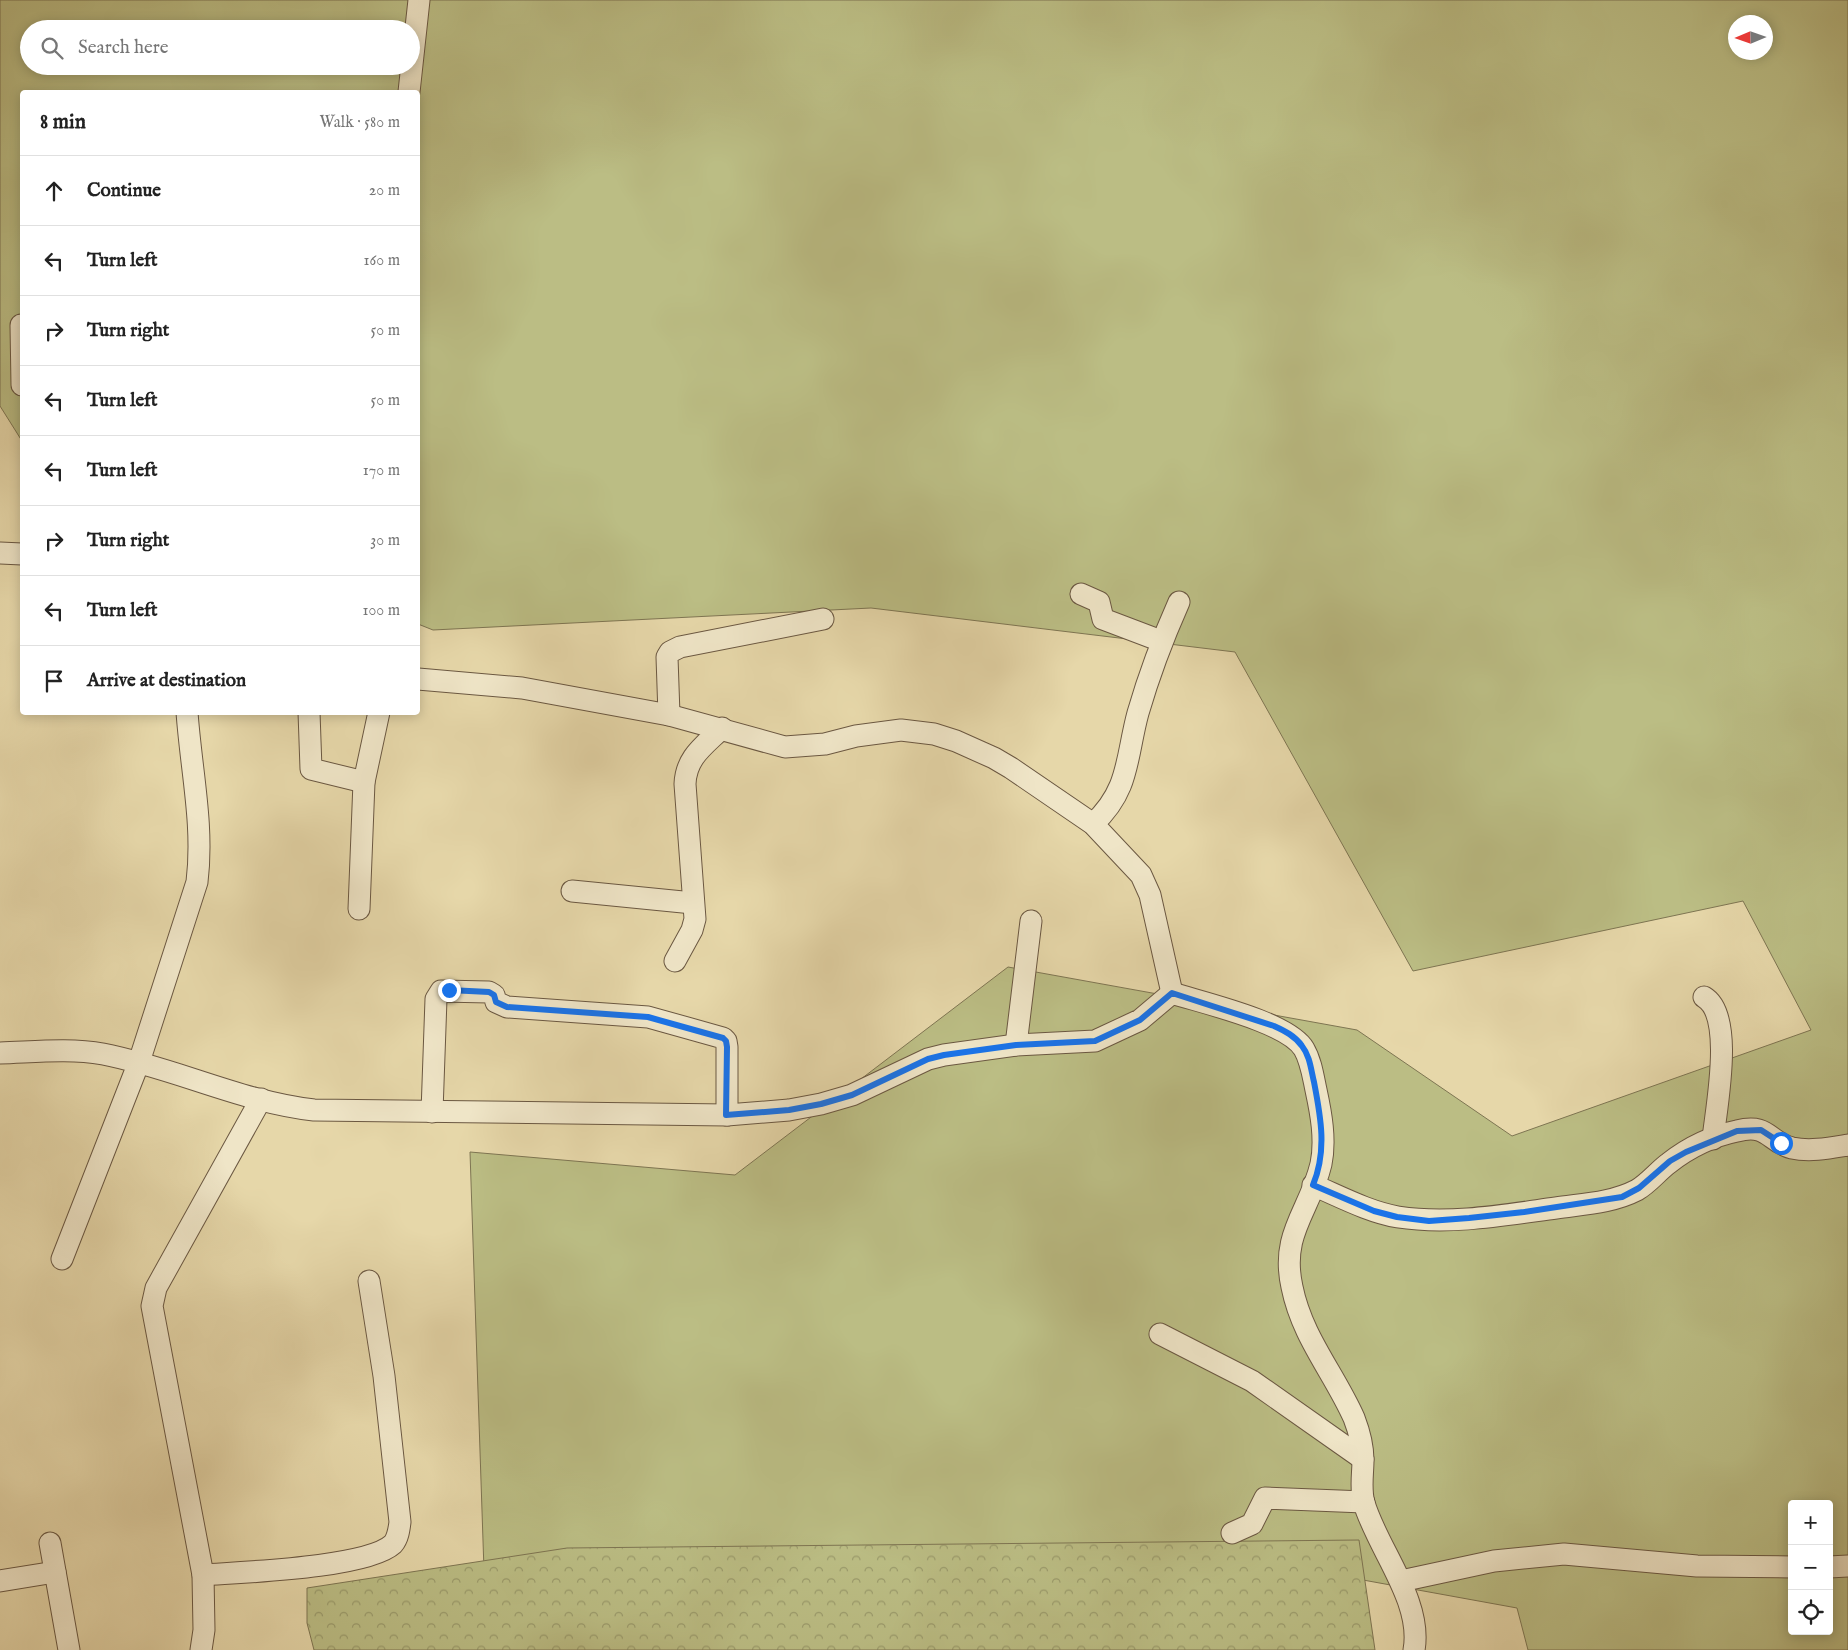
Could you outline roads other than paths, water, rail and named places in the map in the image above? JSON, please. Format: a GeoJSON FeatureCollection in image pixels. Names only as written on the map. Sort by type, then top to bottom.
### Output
{"type":"FeatureCollection","features":[{"type":"Feature","properties":{"kind":"street"},"geometry":{"type":"LineString","coordinates":[[417,20],[419,0]]}},
{"type":"Feature","properties":{"kind":"street"},"geometry":{"type":"LineString","coordinates":[[409,90],[411,75]]}},
{"type":"Feature","properties":{"kind":"street"},"geometry":{"type":"LineString","coordinates":[[0,553],[20,554]]}},
{"type":"Feature","properties":{"kind":"street"},"geometry":{"type":"LineString","coordinates":[[1082,594],[1099,602],[1103,619],[1162,641]]}},
{"type":"Feature","properties":{"kind":"street"},"geometry":{"type":"LineString","coordinates":[[1093,824],[1107,811],[1124,776],[1138,714],[1162,641],[1179,602]]}},
{"type":"Feature","properties":{"kind":"street"},"geometry":{"type":"LineString","coordinates":[[669,715],[667,657],[670,652],[680,647],[823,619]]}},
{"type":"Feature","properties":{"kind":"street"},"geometry":{"type":"LineString","coordinates":[[420,679],[515,687],[669,715],[722,728],[785,747],[815,746],[856,736],[901,730],[934,734],[994,758],[1093,824],[1141,875],[1148,887],[1172,993]]}},
{"type":"Feature","properties":{"kind":"street"},"geometry":{"type":"LineString","coordinates":[[62,1260],[139,1062],[197,882],[200,826],[187,715]]}},
{"type":"Feature","properties":{"kind":"street"},"geometry":{"type":"LineString","coordinates":[[309,715],[311,770],[364,782]]}},
{"type":"Feature","properties":{"kind":"street"},"geometry":{"type":"LineString","coordinates":[[359,908],[364,782],[377,715]]}},
{"type":"Feature","properties":{"kind":"street"},"geometry":{"type":"LineString","coordinates":[[674,961],[692,930],[694,919],[684,784],[686,768],[690,760],[722,728]]}},
{"type":"Feature","properties":{"kind":"street"},"geometry":{"type":"LineString","coordinates":[[572,891],[693,903]]}},
{"type":"Feature","properties":{"kind":"street"},"geometry":{"type":"LineString","coordinates":[[1016,1045],[1031,921]]}},
{"type":"Feature","properties":{"kind":"street"},"geometry":{"type":"LineString","coordinates":[[432,1112],[436,999],[441,990],[449,990],[489,992],[494,995],[496,1002],[507,1007],[648,1017],[723,1038],[726,1041],[727,1047],[726,1115]]}},
{"type":"Feature","properties":{"kind":"street"},"geometry":{"type":"LineString","coordinates":[[0,1053],[75,1052],[101,1054],[139,1062],[287,1107],[314,1110],[726,1115],[789,1110],[821,1104],[852,1095],[928,1059],[1016,1045],[1095,1041],[1140,1020],[1172,993]]}},
{"type":"Feature","properties":{"kind":"street"},"geometry":{"type":"LineString","coordinates":[[1172,993],[1274,1026],[1288,1033],[1303,1047],[1309,1058],[1322,1131],[1321,1161],[1313,1185],[1294,1228],[1290,1244],[1291,1285],[1304,1328],[1324,1364],[1337,1382],[1358,1429],[1363,1459],[1364,1502],[1380,1541],[1401,1581],[1414,1624],[1414,1650]]}},
{"type":"Feature","properties":{"kind":"street"},"geometry":{"type":"LineString","coordinates":[[1704,997],[1714,1007],[1722,1028],[1713,1139]]}},
{"type":"Feature","properties":{"kind":"street"},"geometry":{"type":"LineString","coordinates":[[201,1650],[204,1630],[203,1575],[152,1306],[160,1281],[262,1099]]}},
{"type":"Feature","properties":{"kind":"street"},"geometry":{"type":"LineString","coordinates":[[1313,1185],[1374,1211],[1397,1217],[1429,1221],[1524,1212],[1622,1197],[1639,1188],[1678,1156],[1713,1139],[1750,1128],[1761,1130],[1790,1148],[1823,1149],[1848,1145]]}},
{"type":"Feature","properties":{"kind":"street"},"geometry":{"type":"LineString","coordinates":[[203,1575],[339,1562],[384,1549],[393,1543],[398,1536],[400,1522],[384,1376],[369,1281]]}},
{"type":"Feature","properties":{"kind":"street"},"geometry":{"type":"LineString","coordinates":[[1160,1334],[1252,1381],[1363,1459]]}},
{"type":"Feature","properties":{"kind":"street"},"geometry":{"type":"LineString","coordinates":[[1232,1533],[1252,1524],[1261,1502],[1269,1497],[1364,1502]]}},
{"type":"Feature","properties":{"kind":"street"},"geometry":{"type":"LineString","coordinates":[[50,1543],[69,1650]]}},
{"type":"Feature","properties":{"kind":"street"},"geometry":{"type":"LineString","coordinates":[[1401,1581],[1494,1561],[1564,1554],[1697,1566],[1788,1567]]}},
{"type":"Feature","properties":{"kind":"street"},"geometry":{"type":"LineString","coordinates":[[1833,1567],[1848,1566]]}},
{"type":"Feature","properties":{"kind":"street"},"geometry":{"type":"LineString","coordinates":[[0,1581],[55,1572]]}}]}
